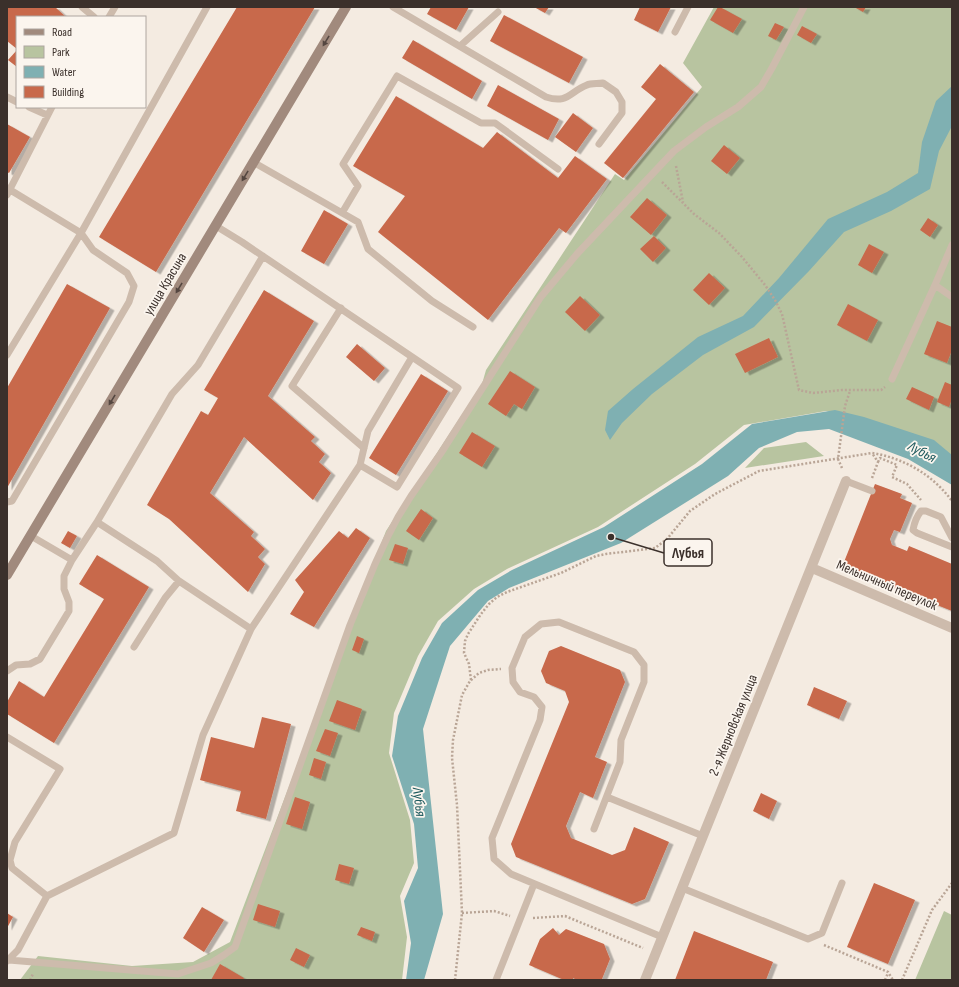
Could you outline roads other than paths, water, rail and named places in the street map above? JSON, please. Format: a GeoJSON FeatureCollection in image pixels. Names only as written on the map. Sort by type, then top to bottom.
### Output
{"type":"FeatureCollection","features":[{"type":"Feature","properties":{"kind":"main road","name":"улица Красина"},"geometry":{"type":"LineString","coordinates":[[7,575],[346,7]]}},
{"type":"Feature","properties":{"kind":"street","name":"2-я Жерновская улица"},"geometry":{"type":"LineString","coordinates":[[645,980],[846,481]]}},
{"type":"Feature","properties":{"kind":"street","name":"Мельничный переулок"},"geometry":{"type":"LineString","coordinates":[[812,568],[952,628]]}},
{"type":"Feature","properties":{"kind":"lane"},"geometry":{"type":"LineString","coordinates":[[82,7],[93,16]]}},
{"type":"Feature","properties":{"kind":"lane"},"geometry":{"type":"LineString","coordinates":[[109,16],[115,7]]}},
{"type":"Feature","properties":{"kind":"lane"},"geometry":{"type":"LineString","coordinates":[[7,355],[81,233],[207,7]]}},
{"type":"Feature","properties":{"kind":"lane"},"geometry":{"type":"LineString","coordinates":[[393,7],[546,97],[556,100],[569,97],[587,85],[603,83],[616,92],[622,102],[622,113],[599,144]]}},
{"type":"Feature","properties":{"kind":"lane"},"geometry":{"type":"LineString","coordinates":[[675,32],[688,7]]}},
{"type":"Feature","properties":{"kind":"lane"},"geometry":{"type":"LineString","coordinates":[[8,960],[158,977],[178,974],[212,963],[235,947],[350,625],[387,538],[411,496],[441,453],[540,298],[577,254],[674,151],[706,127],[738,107],[761,87],[804,7]]}},
{"type":"Feature","properties":{"kind":"lane"},"geometry":{"type":"LineString","coordinates":[[460,46],[498,12]]}},
{"type":"Feature","properties":{"kind":"lane"},"geometry":{"type":"LineString","coordinates":[[342,213],[358,186],[344,164],[397,76],[481,123],[495,123],[558,169]]}},
{"type":"Feature","properties":{"kind":"lane"},"geometry":{"type":"LineString","coordinates":[[7,97],[16,102]]}},
{"type":"Feature","properties":{"kind":"lane"},"geometry":{"type":"LineString","coordinates":[[31,108],[47,115]]}},
{"type":"Feature","properties":{"kind":"lane"},"geometry":{"type":"LineString","coordinates":[[7,502],[12,501],[129,302],[134,286],[127,273],[93,250],[81,233],[8,191],[51,108]]}},
{"type":"Feature","properties":{"kind":"lane"},"geometry":{"type":"LineString","coordinates":[[253,162],[358,222],[368,249],[432,301],[473,327]]}},
{"type":"Feature","properties":{"kind":"lane"},"geometry":{"type":"LineString","coordinates":[[216,226],[341,308],[458,388],[397,488],[360,465]]}},
{"type":"Feature","properties":{"kind":"lane"},"geometry":{"type":"LineString","coordinates":[[892,379],[952,245]]}},
{"type":"Feature","properties":{"kind":"lane"},"geometry":{"type":"LineString","coordinates":[[7,671],[16,665],[30,664],[40,659],[68,611],[69,602],[64,589],[64,576],[72,560],[97,522],[172,394],[198,365],[263,256]]}},
{"type":"Feature","properties":{"kind":"lane"},"geometry":{"type":"LineString","coordinates":[[935,285],[952,297]]}},
{"type":"Feature","properties":{"kind":"lane"},"geometry":{"type":"LineString","coordinates":[[341,308],[292,386],[364,448]]}},
{"type":"Feature","properties":{"kind":"lane"},"geometry":{"type":"LineString","coordinates":[[8,960],[18,950],[47,896],[174,833],[203,735],[251,629],[360,465],[368,431],[412,357]]}},
{"type":"Feature","properties":{"kind":"lane"},"geometry":{"type":"LineString","coordinates":[[846,481],[870,491]]}},
{"type":"Feature","properties":{"kind":"lane"},"geometry":{"type":"LineString","coordinates":[[952,538],[941,517],[926,511],[921,511],[918,514],[913,530],[952,547]]}},
{"type":"Feature","properties":{"kind":"lane"},"geometry":{"type":"LineString","coordinates":[[97,522],[157,560],[179,580],[251,629]]}},
{"type":"Feature","properties":{"kind":"lane"},"geometry":{"type":"LineString","coordinates":[[31,536],[72,560]]}},
{"type":"Feature","properties":{"kind":"lane"},"geometry":{"type":"LineString","coordinates":[[134,647],[165,598],[179,580]]}},
{"type":"Feature","properties":{"kind":"lane"},"geometry":{"type":"LineString","coordinates":[[594,829],[620,762],[621,740],[644,682],[644,666],[634,652],[560,622],[541,624],[526,637],[512,668],[513,682],[520,692],[534,698],[542,707],[540,720],[492,838],[494,859],[512,874],[662,937]]}},
{"type":"Feature","properties":{"kind":"lane"},"geometry":{"type":"LineString","coordinates":[[7,737],[60,769],[15,842],[10,860],[12,868],[47,896]]}},
{"type":"Feature","properties":{"kind":"lane"},"geometry":{"type":"LineString","coordinates":[[607,797],[703,836]]}},
{"type":"Feature","properties":{"kind":"lane"},"geometry":{"type":"LineString","coordinates":[[682,888],[808,939],[822,933],[842,883]]}},
{"type":"Feature","properties":{"kind":"lane"},"geometry":{"type":"LineString","coordinates":[[496,980],[534,884]]}},
{"type":"Feature","properties":{"kind":"water"},"geometry":{"type":"Polygon","coordinates":[[[952,86],[952,126],[939,151],[930,189],[891,211],[844,232],[809,271],[754,327],[703,355],[652,394],[622,423],[610,440],[605,430],[608,411],[698,337],[743,316],[779,278],[828,219],[887,192],[918,173],[922,142],[936,101],[952,86]]]}},
{"type":"Feature","properties":{"kind":"water"},"geometry":{"type":"Polygon","coordinates":[[[835,410],[864,417],[934,440],[952,455],[952,485],[908,459],[829,429],[797,432],[759,448],[728,476],[621,543],[509,588],[488,601],[450,646],[423,729],[443,914],[424,980],[406,980],[411,943],[404,901],[418,868],[414,824],[392,756],[398,716],[422,658],[442,623],[478,590],[512,570],[604,527],[702,464],[752,424],[835,410]]]}},
{"type":"Feature","properties":{"kind":"place","name":"Лубья"},"geometry":{"type":"Point","coordinates":[611,537]}}]}
